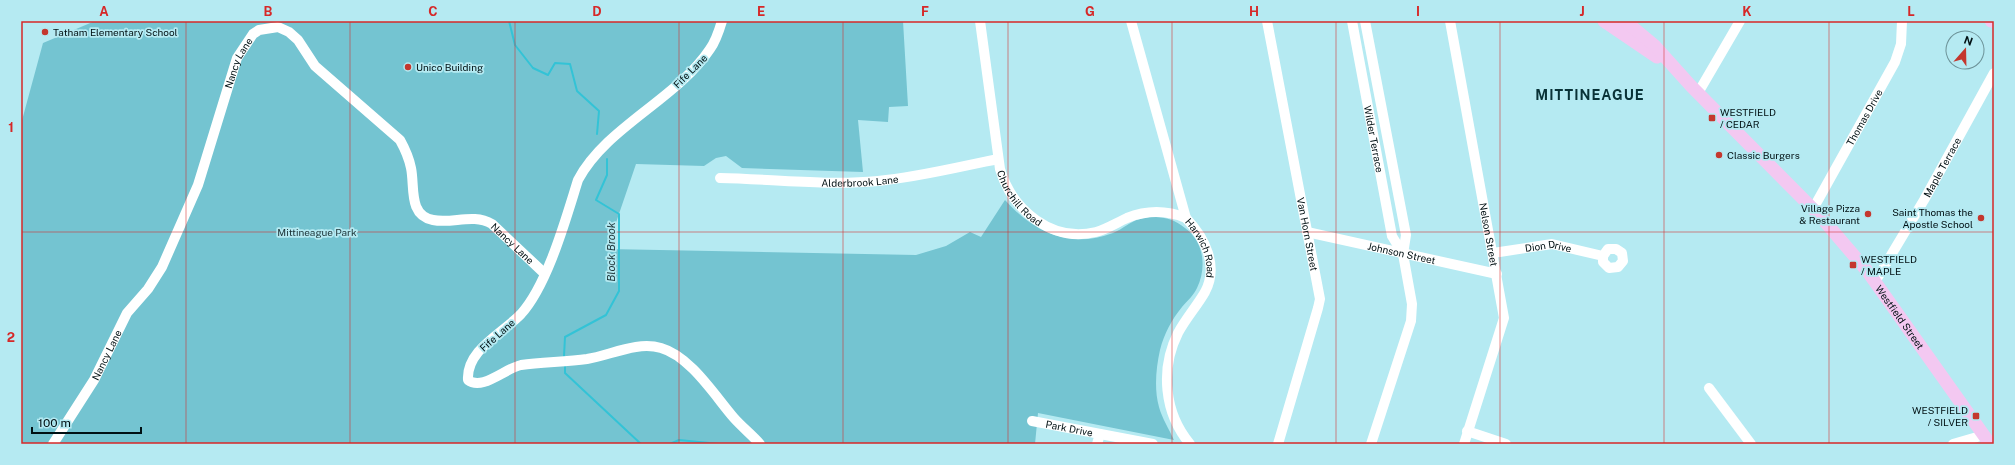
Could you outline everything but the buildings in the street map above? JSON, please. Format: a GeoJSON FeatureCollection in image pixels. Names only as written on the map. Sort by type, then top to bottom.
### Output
{"type":"FeatureCollection","features":[{"type":"Feature","properties":{"kind":"main road","name":"Westfield Street"},"geometry":{"type":"LineString","coordinates":[[1604,21],[1644,48],[1684,78]]}},
{"type":"Feature","properties":{"kind":"main road","name":"Westfield Street"},"geometry":{"type":"LineString","coordinates":[[1625,21],[1656,46],[1698,94],[1813,209],[1875,282],[1987,440]]}},
{"type":"Feature","properties":{"kind":"street","name":"Fife Lane"},"geometry":{"type":"LineString","coordinates":[[722,21],[711,48],[702,61],[644,113],[612,139],[584,166],[540,287],[520,314],[479,351],[472,360],[468,371],[468,380],[477,384],[482,384],[506,370],[520,365],[587,359],[640,346],[661,348],[678,356],[701,376],[709,389],[736,420],[760,444]]}},
{"type":"Feature","properties":{"kind":"street","name":"Churchill Road"},"geometry":{"type":"LineString","coordinates":[[980,21],[996,131],[998,159],[1003,178],[1013,197],[1029,216],[1049,228],[1066,232],[1089,233],[1104,229],[1126,218],[1151,211],[1163,211],[1186,218]]}},
{"type":"Feature","properties":{"kind":"street","name":"Harwich Road"},"geometry":{"type":"LineString","coordinates":[[1131,21],[1186,218],[1204,241],[1209,254],[1211,269],[1209,282],[1176,339],[1167,370],[1167,388],[1173,415],[1189,444]]}},
{"type":"Feature","properties":{"kind":"street","name":"Van Horn Street"},"geometry":{"type":"LineString","coordinates":[[1267,21],[1319,294],[1319,305],[1278,444]]}},
{"type":"Feature","properties":{"kind":"street","name":"Wilder Terrace"},"geometry":{"type":"LineString","coordinates":[[1352,21],[1392,236],[1403,254]]}},
{"type":"Feature","properties":{"kind":"street","name":"Wilder Terrace"},"geometry":{"type":"LineString","coordinates":[[1365,21],[1406,235],[1403,254],[1412,304],[1411,321],[1371,444]]}},
{"type":"Feature","properties":{"kind":"street","name":"Nelson Street"},"geometry":{"type":"LineString","coordinates":[[1450,21],[1504,318],[1464,444]]}},
{"type":"Feature","properties":{"kind":"street"},"geometry":{"type":"LineString","coordinates":[[1698,94],[1740,21]]}},
{"type":"Feature","properties":{"kind":"street","name":"Thomas Drive"},"geometry":{"type":"LineString","coordinates":[[1813,209],[1895,62],[1901,44],[1902,21]]}},
{"type":"Feature","properties":{"kind":"street","name":"Nancy Lane"},"geometry":{"type":"LineString","coordinates":[[53,444],[94,380],[127,313],[148,290],[162,267],[198,185],[237,58],[248,38],[259,30],[278,27],[289,32],[298,40],[315,66],[400,140],[407,153],[411,168],[415,206],[423,216],[439,221],[475,218],[484,219],[492,224],[544,273]]}},
{"type":"Feature","properties":{"kind":"street"},"geometry":{"type":"LineString","coordinates":[[1360,60],[1372,58]]}},
{"type":"Feature","properties":{"kind":"street","name":"Maple Terrace"},"geometry":{"type":"LineString","coordinates":[[1875,282],[1924,200],[1994,73]]}},
{"type":"Feature","properties":{"kind":"street"},"geometry":{"type":"LineString","coordinates":[[1376,150],[1389,147]]}},
{"type":"Feature","properties":{"kind":"street","name":"Alderbrook Lane"},"geometry":{"type":"LineString","coordinates":[[720,178],[838,182],[878,181],[935,172],[998,159]]}},
{"type":"Feature","properties":{"kind":"street","name":"Johnson Street"},"geometry":{"type":"LineString","coordinates":[[1307,232],[1497,274]]}},
{"type":"Feature","properties":{"kind":"street","name":"Dion Drive"},"geometry":{"type":"LineString","coordinates":[[1493,253],[1552,244],[1603,256]]}},
{"type":"Feature","properties":{"kind":"street"},"geometry":{"type":"LineString","coordinates":[[1709,388],[1751,444]]}},
{"type":"Feature","properties":{"kind":"street","name":"Park Drive"},"geometry":{"type":"LineString","coordinates":[[1032,421],[1153,444]]}},
{"type":"Feature","properties":{"kind":"street"},"geometry":{"type":"LineString","coordinates":[[1468,431],[1506,444]]}},
{"type":"Feature","properties":{"kind":"street"},"geometry":{"type":"LineString","coordinates":[[1097,444],[1100,434]]}},
{"type":"Feature","properties":{"kind":"street"},"geometry":{"type":"LineString","coordinates":[[1953,444],[1987,440]]}},
{"type":"Feature","properties":{"kind":"green space","name":"Mittineague Park"},"geometry":{"type":"Polygon","coordinates":[[[95,21],[903,21],[908,106],[889,107],[888,122],[858,120],[863,172],[742,168],[726,156],[716,158],[704,166],[636,164],[607,249],[916,255],[946,246],[970,232],[981,237],[1005,200],[1016,212],[1041,229],[1054,235],[1068,238],[1097,238],[1113,233],[1133,221],[1140,219],[1158,217],[1169,219],[1180,224],[1196,240],[1200,248],[1203,263],[1200,280],[1196,291],[1178,312],[1166,333],[1157,364],[1157,400],[1162,415],[1174,440],[1038,413],[1035,444],[21,444],[21,124],[43,43],[95,21]]]}},
{"type":"Feature","properties":{"kind":"waterway","name":"Block Brook"},"geometry":{"type":"LineString","coordinates":[[509,21],[515,45],[533,68],[548,75],[555,63],[570,64],[577,91],[599,111],[597,134]]}},
{"type":"Feature","properties":{"kind":"waterway","name":"Block Brook"},"geometry":{"type":"LineString","coordinates":[[564,356],[565,337],[606,315],[619,291],[619,214],[596,200],[607,175],[607,159]]}},
{"type":"Feature","properties":{"kind":"waterway","name":"Block Brook"},"geometry":{"type":"LineString","coordinates":[[565,367],[565,373],[641,444]]}},
{"type":"Feature","properties":{"kind":"waterway","name":"Block Brook"},"geometry":{"type":"LineString","coordinates":[[670,444],[679,440],[719,444]]}},
{"type":"Feature","properties":{"kind":"place","name":"Tatham Elementary School"},"geometry":{"type":"Point","coordinates":[45,32]}},
{"type":"Feature","properties":{"kind":"place","name":"Unico Building"},"geometry":{"type":"Point","coordinates":[408,67]}},
{"type":"Feature","properties":{"kind":"place","name":"WESTFIELD / CEDAR"},"geometry":{"type":"Point","coordinates":[1712,118]}},
{"type":"Feature","properties":{"kind":"place","name":"Classic Burgers"},"geometry":{"type":"Point","coordinates":[1719,155]}},
{"type":"Feature","properties":{"kind":"place","name":"Village Pizza & Restaurant"},"geometry":{"type":"Point","coordinates":[1868,214]}},
{"type":"Feature","properties":{"kind":"place","name":"Saint Thomas the Apostle School"},"geometry":{"type":"Point","coordinates":[1981,218]}},
{"type":"Feature","properties":{"kind":"place","name":"WESTFIELD / MAPLE"},"geometry":{"type":"Point","coordinates":[1853,265]}},
{"type":"Feature","properties":{"kind":"place","name":"WESTFIELD / SILVER"},"geometry":{"type":"Point","coordinates":[1976,416]}},
{"type":"Feature","properties":{"kind":"district","name":"MITTINEAGUE"},"geometry":{"type":"Point","coordinates":[1590,95]}}]}
